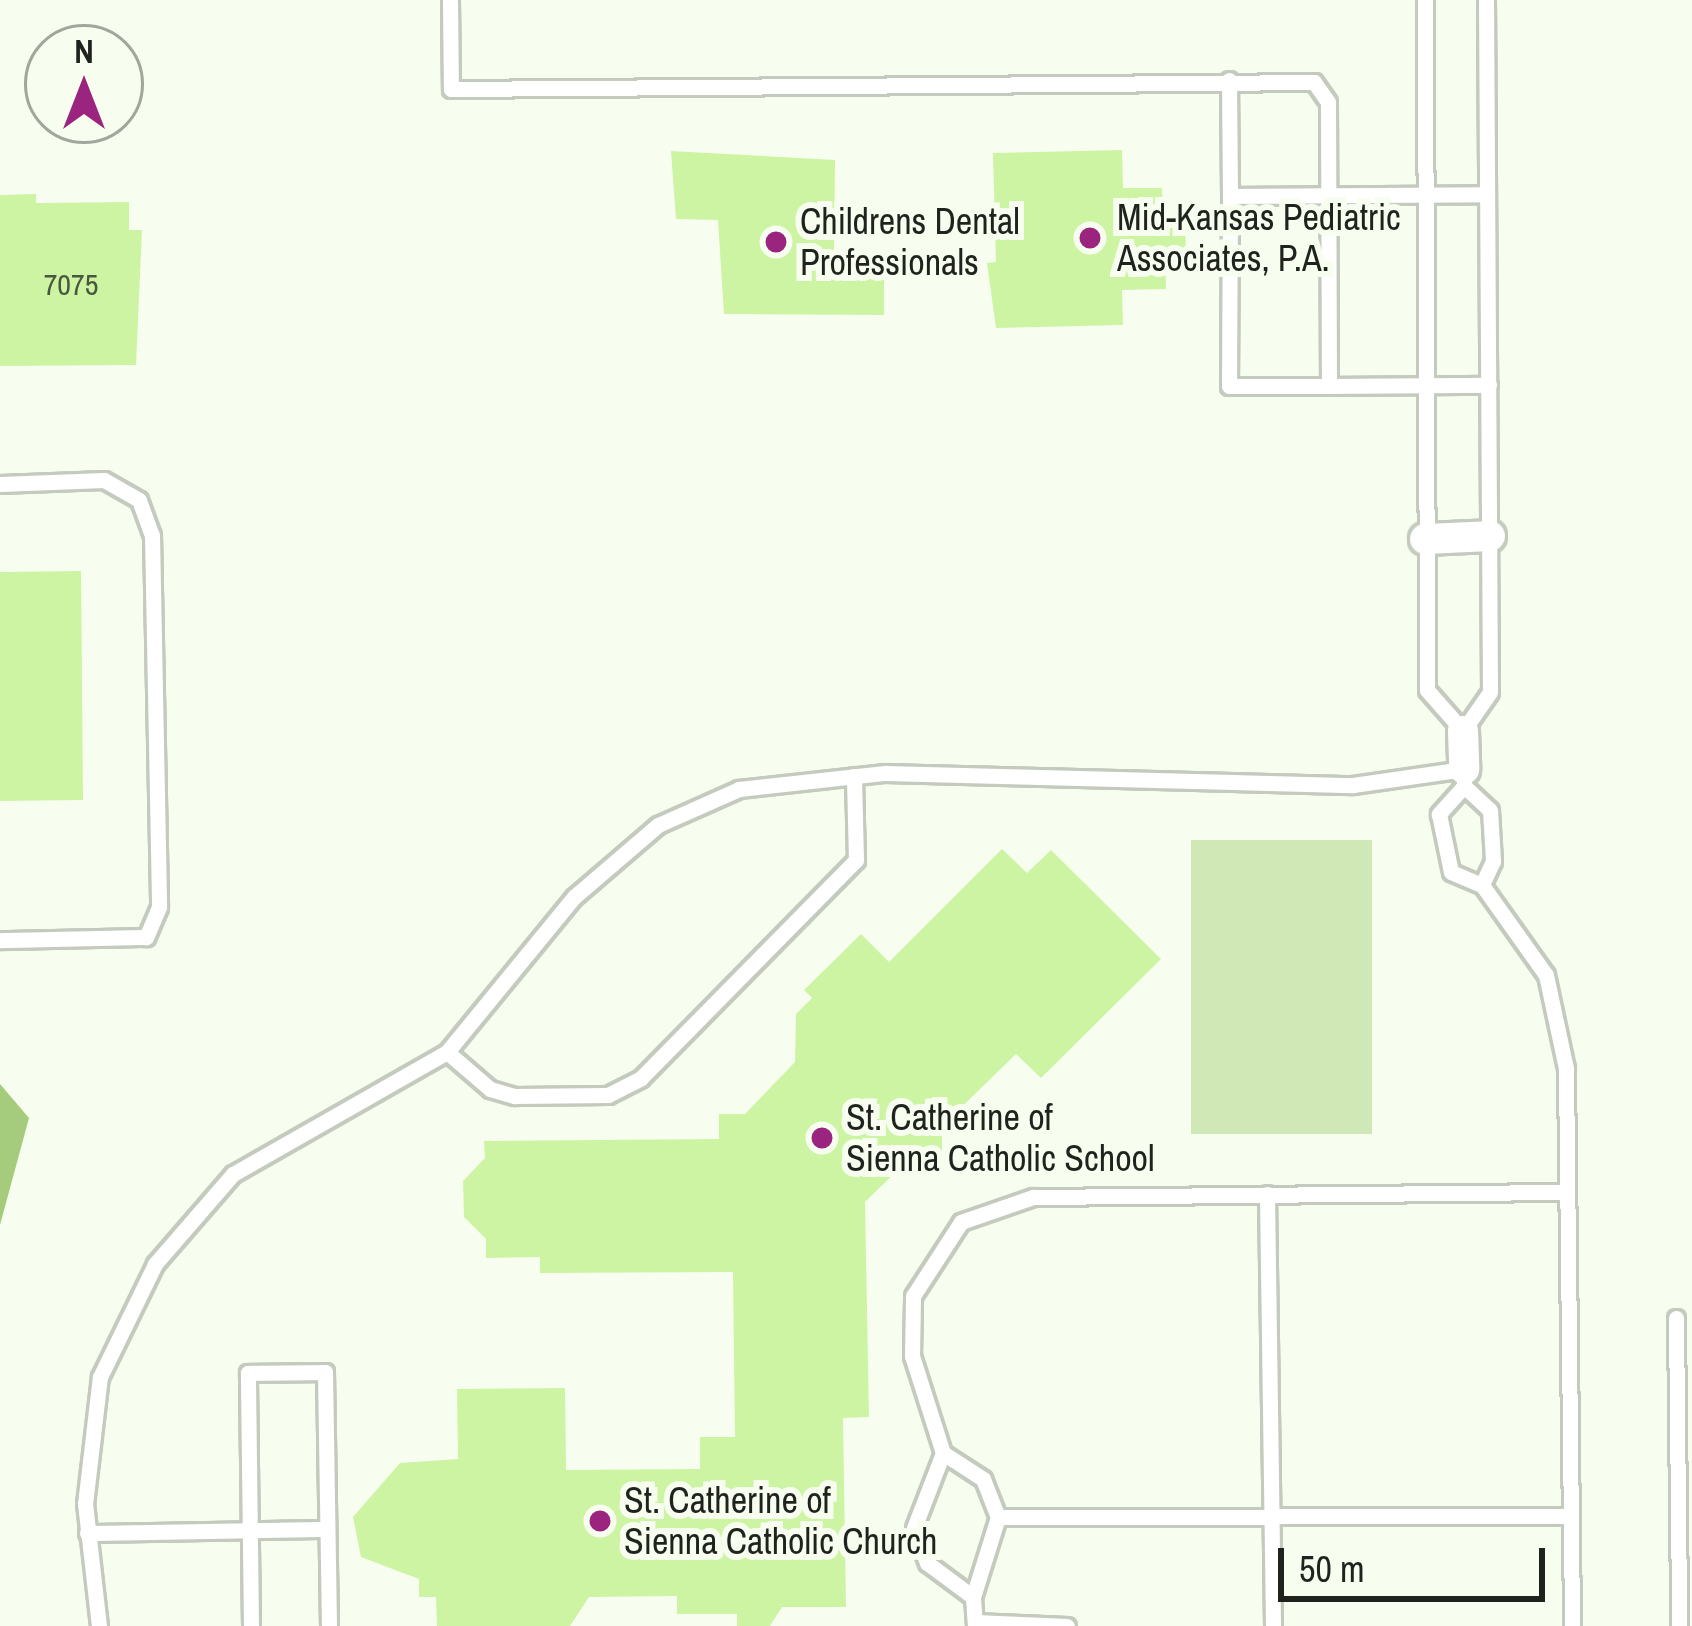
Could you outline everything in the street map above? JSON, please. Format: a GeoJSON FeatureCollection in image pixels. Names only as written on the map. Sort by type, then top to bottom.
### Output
{"type":"FeatureCollection","features":[{"type":"Feature","properties":{"kind":"street"},"geometry":{"type":"LineString","coordinates":[[1425,539],[1490,536]]}},
{"type":"Feature","properties":{"kind":"street"},"geometry":{"type":"LineString","coordinates":[[1463,731],[1464,778]]}},
{"type":"Feature","properties":{"kind":"lane"},"geometry":{"type":"LineString","coordinates":[[450,0],[451,89],[1229,80],[1325,88],[1330,386]]}},
{"type":"Feature","properties":{"kind":"lane"},"geometry":{"type":"LineString","coordinates":[[1425,0],[1427,691],[1463,731],[1490,692],[1486,0]]}},
{"type":"Feature","properties":{"kind":"lane"},"geometry":{"type":"LineString","coordinates":[[1229,80],[1229,386],[1490,386]]}},
{"type":"Feature","properties":{"kind":"lane"},"geometry":{"type":"LineString","coordinates":[[1230,196],[1486,194]]}},
{"type":"Feature","properties":{"kind":"lane"},"geometry":{"type":"LineString","coordinates":[[0,484],[104,480],[139,500],[152,535],[159,890],[146,937],[0,940]]}},
{"type":"Feature","properties":{"kind":"lane"},"geometry":{"type":"LineString","coordinates":[[99,1626],[88,1533],[100,1378],[155,1264],[233,1174],[447,1052],[574,897],[658,825],[739,789],[854,776],[1352,784],[1464,778]]}},
{"type":"Feature","properties":{"kind":"lane"},"geometry":{"type":"LineString","coordinates":[[447,1052],[490,1089],[515,1096],[608,1095],[641,1078],[856,860],[854,776]]}},
{"type":"Feature","properties":{"kind":"lane"},"geometry":{"type":"LineString","coordinates":[[1464,778],[1490,809],[1493,861],[1482,885]]}},
{"type":"Feature","properties":{"kind":"lane"},"geometry":{"type":"LineString","coordinates":[[1464,778],[1438,814],[1451,872],[1482,885],[1546,975],[1566,1068],[1572,1626]]}},
{"type":"Feature","properties":{"kind":"lane"},"geometry":{"type":"LineString","coordinates":[[973,1597],[927,1564],[914,1528],[943,1453],[910,1329],[934,1251],[961,1222],[1033,1197],[1567,1192]]}},
{"type":"Feature","properties":{"kind":"lane"},"geometry":{"type":"LineString","coordinates":[[1268,1194],[1273,1626]]}},
{"type":"Feature","properties":{"kind":"lane"},"geometry":{"type":"LineString","coordinates":[[1676,1318],[1684,1410],[1683,1616]]}},
{"type":"Feature","properties":{"kind":"lane"},"geometry":{"type":"LineString","coordinates":[[251,1626],[248,1373],[325,1372],[329,1626]]}},
{"type":"Feature","properties":{"kind":"lane"},"geometry":{"type":"LineString","coordinates":[[943,1453],[983,1479],[998,1517],[973,1597],[975,1624],[1067,1626]]}},
{"type":"Feature","properties":{"kind":"lane"},"geometry":{"type":"LineString","coordinates":[[998,1517],[1570,1516]]}},
{"type":"Feature","properties":{"kind":"lane"},"geometry":{"type":"LineString","coordinates":[[88,1533],[327,1528]]}},
{"type":"Feature","properties":{"kind":"shaded area"},"geometry":{"type":"Polygon","coordinates":[[[1191,840],[1372,840],[1372,1134],[1191,1134],[1191,840]]]}},
{"type":"Feature","properties":{"kind":"shaded area"},"geometry":{"type":"Polygon","coordinates":[[[0,1084],[29,1118],[0,1225],[0,1084]]]}},
{"type":"Feature","properties":{"kind":"building","name":"Mid-Kansas Pediatric Associates, P.A."},"geometry":{"type":"Polygon","coordinates":[[[1122,150],[1123,188],[1162,188],[1163,218],[1185,218],[1186,257],[1165,258],[1166,289],[1122,290],[1123,325],[996,328],[987,263],[996,262],[993,153],[1122,150]]]}},
{"type":"Feature","properties":{"kind":"building","name":"Childrens Dental Professionals"},"geometry":{"type":"Polygon","coordinates":[[[671,151],[835,160],[834,265],[884,265],[884,315],[724,314],[718,220],[676,219],[671,151]]]}},
{"type":"Feature","properties":{"kind":"building"},"geometry":{"type":"Polygon","coordinates":[[[36,194],[36,203],[129,202],[129,230],[142,230],[136,365],[0,366],[0,195],[36,194]]]}},
{"type":"Feature","properties":{"kind":"building"},"geometry":{"type":"Polygon","coordinates":[[[81,571],[83,800],[0,801],[0,572],[81,571]]]}},
{"type":"Feature","properties":{"kind":"building"},"geometry":{"type":"Polygon","coordinates":[[[1002,849],[1027,873],[1051,850],[1161,959],[1041,1078],[1016,1054],[942,1126],[942,1167],[901,1167],[865,1202],[869,1417],[843,1418],[846,1607],[782,1607],[770,1626],[737,1626],[737,1614],[677,1614],[677,1596],[589,1597],[570,1626],[437,1626],[436,1597],[419,1597],[419,1579],[361,1557],[353,1517],[400,1463],[458,1459],[457,1389],[565,1388],[566,1470],[700,1469],[700,1437],[735,1437],[733,1272],[540,1273],[540,1257],[486,1258],[486,1239],[464,1217],[463,1181],[485,1158],[484,1141],[719,1139],[719,1114],[745,1114],[795,1062],[796,1014],[812,998],[804,990],[861,934],[889,962],[1002,849]]]}},
{"type":"Feature","properties":{"kind":"place","name":"Mid-Kansas Pediatric Associates, P.A."},"geometry":{"type":"Point","coordinates":[1090,238]}},
{"type":"Feature","properties":{"kind":"place","name":"Childrens Dental Professionals"},"geometry":{"type":"Point","coordinates":[776,242]}},
{"type":"Feature","properties":{"kind":"place","name":"St. Catherine of Sienna Catholic School"},"geometry":{"type":"Point","coordinates":[822,1138]}},
{"type":"Feature","properties":{"kind":"place","name":"St. Catherine of Sienna Catholic Church"},"geometry":{"type":"Point","coordinates":[600,1521]}}]}
